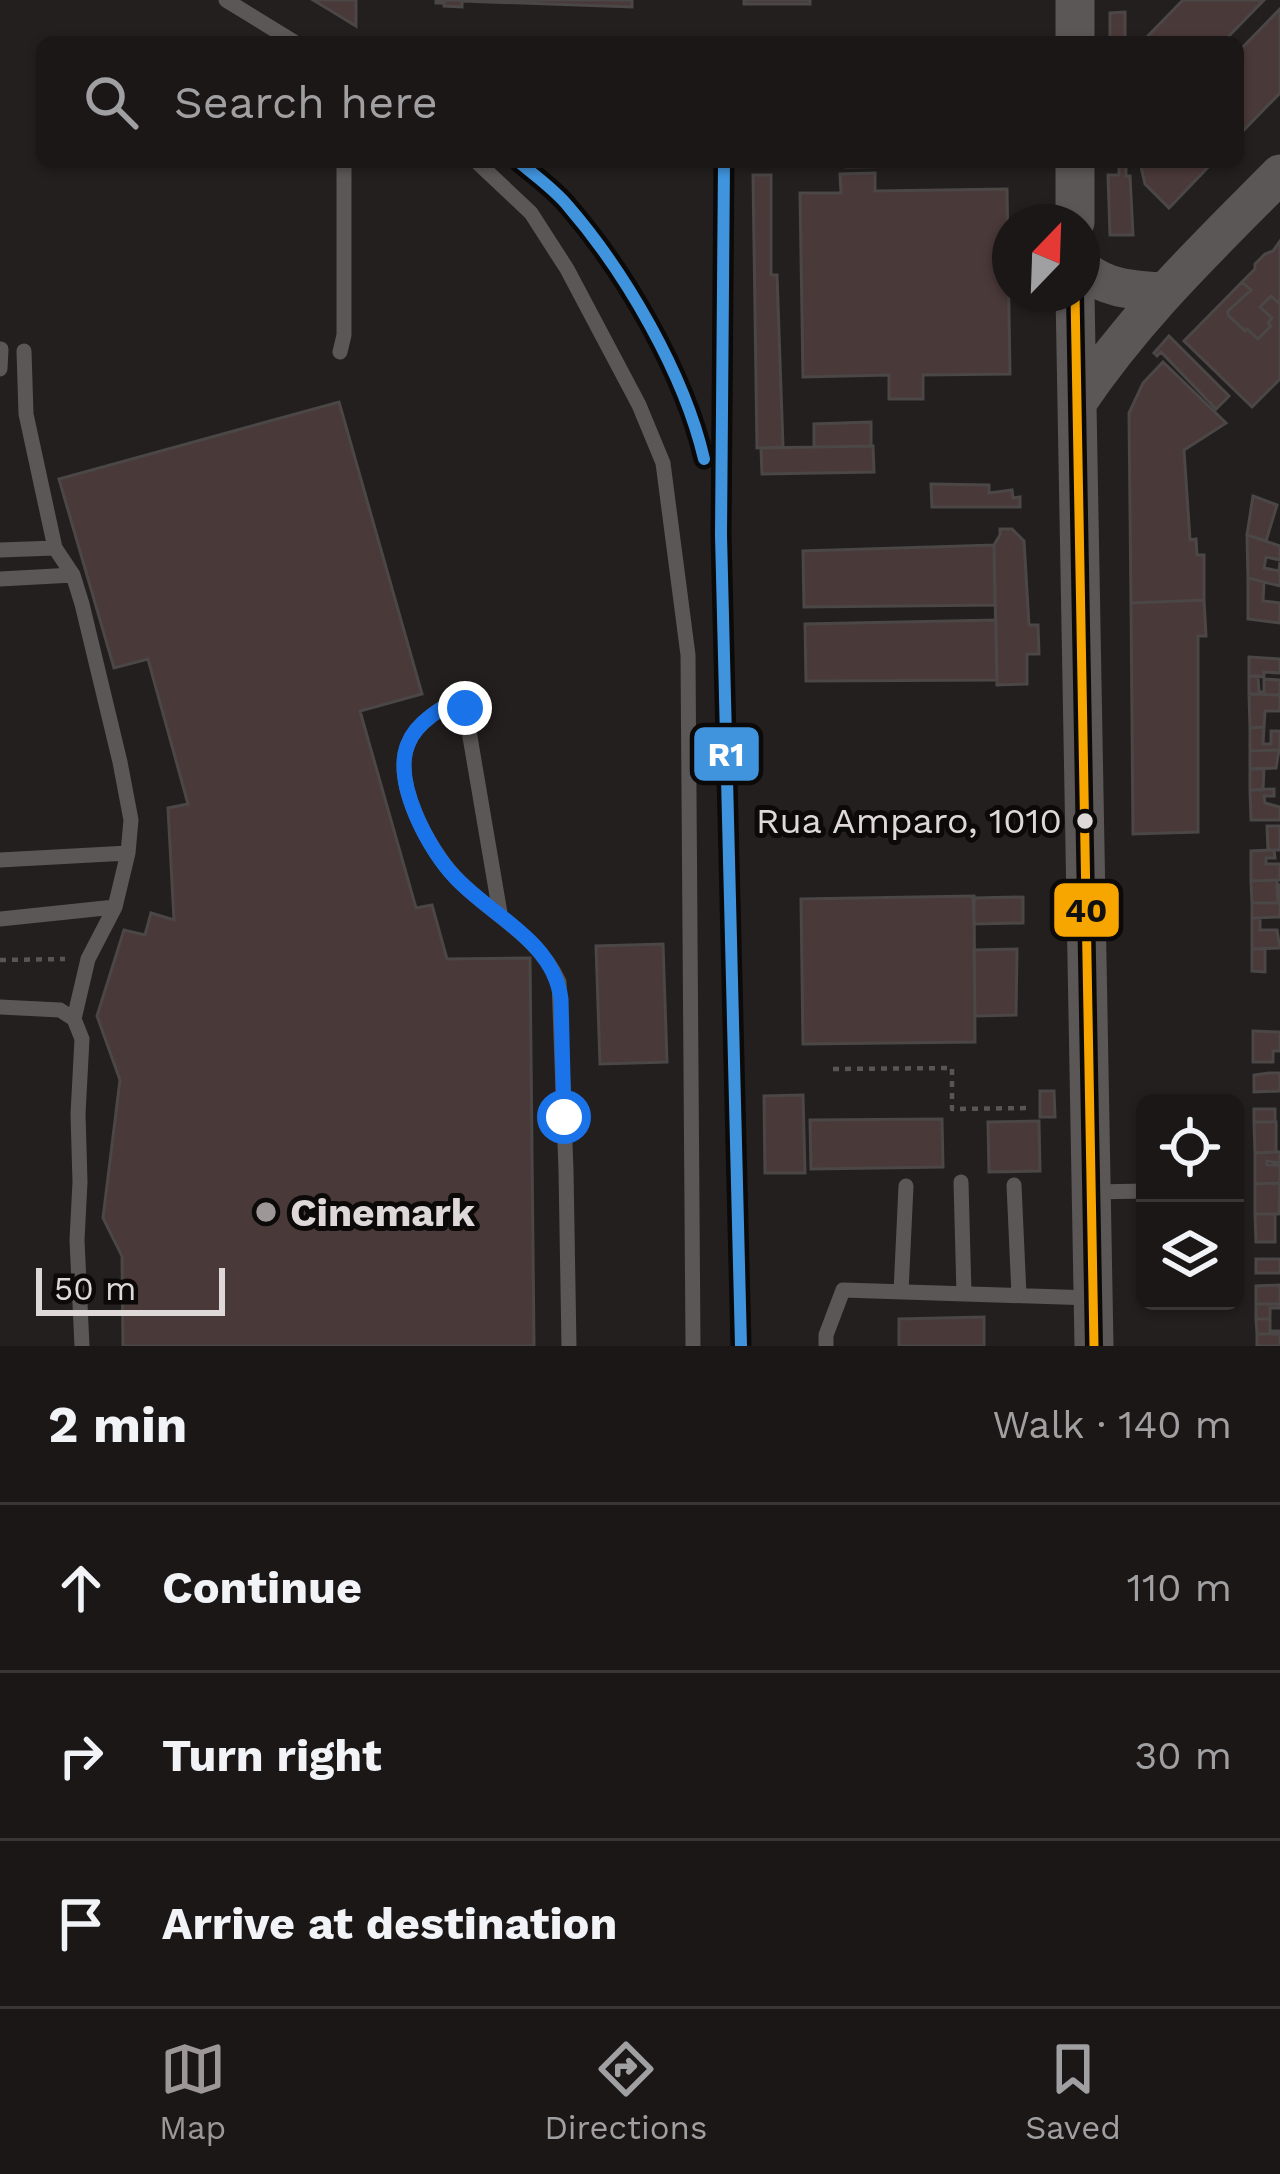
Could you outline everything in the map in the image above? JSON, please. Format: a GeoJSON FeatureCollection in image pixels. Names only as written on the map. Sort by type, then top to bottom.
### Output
{"type":"FeatureCollection","features":[{"type":"Feature","properties":{"kind":"street"},"geometry":{"type":"LineString","coordinates":[[1076,0],[1076,36]]}},
{"type":"Feature","properties":{"kind":"street"},"geometry":{"type":"LineString","coordinates":[[1075,168],[1075,204]]}},
{"type":"Feature","properties":{"kind":"street"},"geometry":{"type":"LineString","coordinates":[[1077,404],[1162,292],[1280,174]]}},
{"type":"Feature","properties":{"kind":"street"},"geometry":{"type":"LineString","coordinates":[[1100,282],[1120,290],[1162,292]]}},
{"type":"Feature","properties":{"kind":"street"},"geometry":{"type":"LineString","coordinates":[[1076,312],[1094,1346]]}},
{"type":"Feature","properties":{"kind":"lane"},"geometry":{"type":"LineString","coordinates":[[226,0],[283,36]]}},
{"type":"Feature","properties":{"kind":"lane"},"geometry":{"type":"LineString","coordinates":[[340,352],[344,335],[344,168]]}},
{"type":"Feature","properties":{"kind":"lane"},"geometry":{"type":"LineString","coordinates":[[483,168],[531,213],[566,269],[639,405],[663,463],[688,656],[693,1346]]}},
{"type":"Feature","properties":{"kind":"lane"},"geometry":{"type":"LineString","coordinates":[[0,369],[1,349]]}},
{"type":"Feature","properties":{"kind":"lane"},"geometry":{"type":"LineString","coordinates":[[24,351],[26,414],[55,548],[73,575],[130,820],[128,853],[115,907],[88,959],[74,1019]]}},
{"type":"Feature","properties":{"kind":"lane"},"geometry":{"type":"LineString","coordinates":[[0,550],[55,548]]}},
{"type":"Feature","properties":{"kind":"lane"},"geometry":{"type":"LineString","coordinates":[[0,579],[73,575]]}},
{"type":"Feature","properties":{"kind":"lane"},"geometry":{"type":"LineString","coordinates":[[500,914],[463,697],[442,707],[412,734],[403,762],[404,776],[435,851],[459,881],[552,966],[559,982],[569,1346]]}},
{"type":"Feature","properties":{"kind":"lane"},"geometry":{"type":"LineString","coordinates":[[0,860],[128,853]]}},
{"type":"Feature","properties":{"kind":"lane"},"geometry":{"type":"LineString","coordinates":[[0,919],[115,907]]}},
{"type":"Feature","properties":{"kind":"lane"},"geometry":{"type":"LineString","coordinates":[[0,1007],[66,1013],[74,1019],[82,1039],[77,1240],[82,1346]]}},
{"type":"Feature","properties":{"kind":"lane"},"geometry":{"type":"LineString","coordinates":[[961,1182],[964,1294]]}},
{"type":"Feature","properties":{"kind":"lane"},"geometry":{"type":"LineString","coordinates":[[1014,1184],[1018,1295]]}},
{"type":"Feature","properties":{"kind":"lane"},"geometry":{"type":"LineString","coordinates":[[901,1292],[906,1186]]}},
{"type":"Feature","properties":{"kind":"lane"},"geometry":{"type":"LineString","coordinates":[[1091,1192],[1136,1191]]}},
{"type":"Feature","properties":{"kind":"lane"},"geometry":{"type":"LineString","coordinates":[[826,1346],[843,1290],[1094,1298]]}},
{"type":"Feature","properties":{"kind":"path"},"geometry":{"type":"LineString","coordinates":[[0,960],[88,959]]}},
{"type":"Feature","properties":{"kind":"path"},"geometry":{"type":"LineString","coordinates":[[833,1069],[952,1067],[952,1109],[1030,1108]]}},
{"type":"Feature","properties":{"kind":"building"},"geometry":{"type":"Polygon","coordinates":[[[313,0],[356,0],[356,26],[328,9],[313,0]]]}},
{"type":"Feature","properties":{"kind":"building"},"geometry":{"type":"Polygon","coordinates":[[[436,0],[632,0],[632,7],[462,1],[462,7],[444,6],[436,0]]]}},
{"type":"Feature","properties":{"kind":"building"},"geometry":{"type":"Polygon","coordinates":[[[744,0],[810,0],[810,4],[744,4],[744,0]]]}},
{"type":"Feature","properties":{"kind":"building"},"geometry":{"type":"Polygon","coordinates":[[[1183,0],[1264,0],[1229,36],[1148,36],[1183,0]]]}},
{"type":"Feature","properties":{"kind":"building"},"geometry":{"type":"Polygon","coordinates":[[[1280,9],[1280,93],[1244,130],[1244,46],[1280,9]]]}},
{"type":"Feature","properties":{"kind":"building"},"geometry":{"type":"Polygon","coordinates":[[[1125,12],[1125,36],[1110,36],[1110,13],[1125,12]]]}},
{"type":"Feature","properties":{"kind":"building"},"geometry":{"type":"Polygon","coordinates":[[[1119,168],[1126,168],[1130,176],[1133,235],[1110,235],[1108,175],[1119,175],[1119,168]]]}},
{"type":"Feature","properties":{"kind":"building"},"geometry":{"type":"Polygon","coordinates":[[[1141,168],[1207,168],[1169,208],[1145,184],[1141,168]]]}},
{"type":"Feature","properties":{"kind":"building"},"geometry":{"type":"Polygon","coordinates":[[[875,173],[875,191],[1007,189],[1007,204],[992,204],[992,312],[1009,312],[1010,374],[923,375],[923,399],[889,399],[889,375],[803,377],[800,193],[841,193],[840,174],[875,173]]]}},
{"type":"Feature","properties":{"kind":"building"},"geometry":{"type":"Polygon","coordinates":[[[753,175],[771,175],[771,275],[777,275],[783,447],[757,448],[753,175]]]}},
{"type":"Feature","properties":{"kind":"building"},"geometry":{"type":"Polygon","coordinates":[[[1280,241],[1280,304],[1271,296],[1260,307],[1272,318],[1271,326],[1258,339],[1228,311],[1251,290],[1242,282],[1255,264],[1280,241]]]}},
{"type":"Feature","properties":{"kind":"building"},"geometry":{"type":"Polygon","coordinates":[[[1242,282],[1251,290],[1228,315],[1258,339],[1271,326],[1272,318],[1260,307],[1271,296],[1280,304],[1280,379],[1252,407],[1184,341],[1242,282]]]}},
{"type":"Feature","properties":{"kind":"building"},"geometry":{"type":"Polygon","coordinates":[[[1169,336],[1229,396],[1216,409],[1161,352],[1154,353],[1169,336]]]}},
{"type":"Feature","properties":{"kind":"building"},"geometry":{"type":"Polygon","coordinates":[[[1163,362],[1226,423],[1184,450],[1190,540],[1196,539],[1197,555],[1204,555],[1204,600],[1131,603],[1129,413],[1143,383],[1163,362]]]}},
{"type":"Feature","properties":{"kind":"building"},"geometry":{"type":"Polygon","coordinates":[[[339,402],[422,694],[360,711],[416,908],[432,905],[447,959],[530,958],[534,1346],[123,1346],[122,1256],[103,1218],[120,1080],[97,1016],[124,930],[145,935],[151,913],[174,920],[168,808],[188,804],[148,659],[114,668],[59,479],[339,402]]]}},
{"type":"Feature","properties":{"kind":"building"},"geometry":{"type":"Polygon","coordinates":[[[871,422],[871,446],[814,447],[814,424],[871,422]]]}},
{"type":"Feature","properties":{"kind":"building"},"geometry":{"type":"Polygon","coordinates":[[[873,446],[874,472],[762,474],[761,448],[873,446]]]}},
{"type":"Feature","properties":{"kind":"building"},"geometry":{"type":"Polygon","coordinates":[[[931,484],[989,485],[989,493],[1012,490],[1013,498],[1020,497],[1020,507],[932,507],[931,484]]]}},
{"type":"Feature","properties":{"kind":"building"},"geometry":{"type":"Polygon","coordinates":[[[1253,496],[1277,505],[1266,541],[1247,535],[1253,496]]]}},
{"type":"Feature","properties":{"kind":"building"},"geometry":{"type":"Polygon","coordinates":[[[1000,529],[1012,529],[1024,541],[1029,625],[1038,625],[1039,654],[1027,654],[1027,684],[997,685],[994,545],[1000,529]]]}},
{"type":"Feature","properties":{"kind":"building"},"geometry":{"type":"Polygon","coordinates":[[[1247,535],[1280,546],[1280,560],[1266,557],[1264,568],[1279,571],[1280,562],[1280,586],[1248,578],[1247,535]]]}},
{"type":"Feature","properties":{"kind":"building"},"geometry":{"type":"Polygon","coordinates":[[[994,545],[995,605],[804,607],[803,551],[994,545]]]}},
{"type":"Feature","properties":{"kind":"building"},"geometry":{"type":"Polygon","coordinates":[[[1248,578],[1264,582],[1263,601],[1280,603],[1280,623],[1248,619],[1248,578]]]}},
{"type":"Feature","properties":{"kind":"building"},"geometry":{"type":"Polygon","coordinates":[[[1204,600],[1206,636],[1198,636],[1198,832],[1133,834],[1131,603],[1204,600]]]}},
{"type":"Feature","properties":{"kind":"building"},"geometry":{"type":"Polygon","coordinates":[[[996,620],[997,680],[806,681],[805,624],[996,620]]]}},
{"type":"Feature","properties":{"kind":"building"},"geometry":{"type":"Polygon","coordinates":[[[1249,657],[1280,659],[1280,673],[1249,676],[1249,657]]]}},
{"type":"Feature","properties":{"kind":"building"},"geometry":{"type":"Polygon","coordinates":[[[1249,676],[1258,676],[1259,692],[1264,692],[1264,679],[1280,680],[1280,695],[1249,694],[1249,676]]]}},
{"type":"Feature","properties":{"kind":"building"},"geometry":{"type":"Polygon","coordinates":[[[1249,694],[1280,695],[1280,711],[1265,711],[1264,727],[1250,728],[1249,694]]]}},
{"type":"Feature","properties":{"kind":"building"},"geometry":{"type":"Polygon","coordinates":[[[1264,727],[1263,744],[1271,744],[1271,731],[1280,731],[1280,750],[1250,751],[1250,728],[1264,727]]]}},
{"type":"Feature","properties":{"kind":"building"},"geometry":{"type":"Polygon","coordinates":[[[1279,750],[1276,768],[1250,769],[1250,751],[1279,750]]]}},
{"type":"Feature","properties":{"kind":"building"},"geometry":{"type":"Polygon","coordinates":[[[1264,768],[1263,790],[1250,790],[1250,769],[1264,768]]]}},
{"type":"Feature","properties":{"kind":"building"},"geometry":{"type":"Polygon","coordinates":[[[1274,789],[1274,796],[1264,796],[1265,803],[1280,807],[1280,820],[1251,820],[1250,790],[1274,789]]]}},
{"type":"Feature","properties":{"kind":"building"},"geometry":{"type":"Polygon","coordinates":[[[1267,826],[1280,826],[1280,850],[1268,850],[1267,826]]]}},
{"type":"Feature","properties":{"kind":"building"},"geometry":{"type":"Polygon","coordinates":[[[1274,850],[1275,858],[1266,858],[1266,864],[1280,864],[1280,880],[1251,881],[1251,851],[1274,850]]]}},
{"type":"Feature","properties":{"kind":"building"},"geometry":{"type":"Polygon","coordinates":[[[1277,880],[1278,903],[1252,903],[1251,881],[1277,880]]]}},
{"type":"Feature","properties":{"kind":"building"},"geometry":{"type":"Polygon","coordinates":[[[1277,885],[1280,917],[1252,918],[1252,903],[1278,903],[1277,885]]]}},
{"type":"Feature","properties":{"kind":"building"},"geometry":{"type":"Polygon","coordinates":[[[974,896],[975,1042],[803,1044],[801,899],[974,896]]]}},
{"type":"Feature","properties":{"kind":"building"},"geometry":{"type":"Polygon","coordinates":[[[1023,897],[1023,923],[974,924],[973,898],[1023,897]]]}},
{"type":"Feature","properties":{"kind":"building"},"geometry":{"type":"Polygon","coordinates":[[[1252,918],[1260,918],[1260,930],[1277,930],[1280,948],[1252,949],[1252,918]]]}},
{"type":"Feature","properties":{"kind":"building"},"geometry":{"type":"Polygon","coordinates":[[[663,944],[667,1062],[600,1064],[596,946],[663,944]]]}},
{"type":"Feature","properties":{"kind":"building"},"geometry":{"type":"Polygon","coordinates":[[[1017,949],[1016,1015],[975,1016],[974,950],[1017,949]]]}},
{"type":"Feature","properties":{"kind":"building"},"geometry":{"type":"Polygon","coordinates":[[[1252,949],[1265,949],[1265,972],[1252,971],[1252,949]]]}},
{"type":"Feature","properties":{"kind":"building"},"geometry":{"type":"Polygon","coordinates":[[[1253,1031],[1280,1032],[1280,1051],[1273,1051],[1273,1062],[1253,1062],[1253,1031]]]}},
{"type":"Feature","properties":{"kind":"building"},"geometry":{"type":"Polygon","coordinates":[[[1280,1073],[1280,1091],[1254,1092],[1254,1075],[1280,1073]]]}},
{"type":"Feature","properties":{"kind":"building"},"geometry":{"type":"Polygon","coordinates":[[[1040,1091],[1054,1091],[1055,1117],[1040,1117],[1040,1091]]]}},
{"type":"Feature","properties":{"kind":"building"},"geometry":{"type":"Polygon","coordinates":[[[803,1095],[805,1173],[765,1173],[764,1096],[803,1095]]]}},
{"type":"Feature","properties":{"kind":"building"},"geometry":{"type":"Polygon","coordinates":[[[1254,1109],[1275,1109],[1275,1122],[1254,1122],[1254,1109]]]}},
{"type":"Feature","properties":{"kind":"building"},"geometry":{"type":"Polygon","coordinates":[[[942,1119],[943,1167],[811,1169],[810,1120],[942,1119]]]}},
{"type":"Feature","properties":{"kind":"building"},"geometry":{"type":"Polygon","coordinates":[[[1039,1121],[1040,1171],[989,1172],[988,1122],[1039,1121]]]}},
{"type":"Feature","properties":{"kind":"building"},"geometry":{"type":"Polygon","coordinates":[[[1254,1122],[1276,1122],[1276,1152],[1255,1153],[1254,1122]]]}},
{"type":"Feature","properties":{"kind":"building"},"geometry":{"type":"Polygon","coordinates":[[[1280,1152],[1280,1163],[1267,1161],[1267,1165],[1280,1165],[1280,1183],[1255,1184],[1255,1153],[1280,1152]]]}},
{"type":"Feature","properties":{"kind":"building"},"geometry":{"type":"Polygon","coordinates":[[[1280,1183],[1279,1214],[1255,1214],[1255,1184],[1280,1183]]]}},
{"type":"Feature","properties":{"kind":"building"},"geometry":{"type":"Polygon","coordinates":[[[1255,1214],[1275,1214],[1275,1242],[1256,1242],[1255,1214]]]}},
{"type":"Feature","properties":{"kind":"building"},"geometry":{"type":"Polygon","coordinates":[[[1256,1259],[1280,1259],[1280,1273],[1256,1273],[1256,1259]]]}},
{"type":"Feature","properties":{"kind":"building"},"geometry":{"type":"Polygon","coordinates":[[[1280,1285],[1280,1304],[1256,1304],[1256,1286],[1280,1285]]]}},
{"type":"Feature","properties":{"kind":"building"},"geometry":{"type":"Polygon","coordinates":[[[1256,1304],[1280,1304],[1280,1308],[1270,1308],[1270,1319],[1256,1319],[1256,1304]]]}},
{"type":"Feature","properties":{"kind":"building"},"geometry":{"type":"Polygon","coordinates":[[[984,1317],[984,1346],[899,1346],[899,1319],[984,1317]]]}},
{"type":"Feature","properties":{"kind":"building"},"geometry":{"type":"Polygon","coordinates":[[[1256,1319],[1270,1319],[1270,1331],[1280,1334],[1257,1334],[1256,1319]]]}},
{"type":"Feature","properties":{"kind":"building"},"geometry":{"type":"Polygon","coordinates":[[[1257,1334],[1280,1334],[1280,1346],[1257,1346],[1257,1334]]]}},
{"type":"Feature","properties":{"kind":"transit line","name":"R1"},"geometry":{"type":"LineString","coordinates":[[526,168],[568,206],[631,292],[682,392],[704,459]]}},
{"type":"Feature","properties":{"kind":"transit line","name":"R1"},"geometry":{"type":"LineString","coordinates":[[724,168],[721,535],[741,1346]]}},
{"type":"Feature","properties":{"kind":"transit line","name":"40"},"geometry":{"type":"LineString","coordinates":[[1075,312],[1094,1346]]}},
{"type":"Feature","properties":{"kind":"place","name":"Rua Amparo, 1010"},"geometry":{"type":"Point","coordinates":[1085,821]}},
{"type":"Feature","properties":{"kind":"place","name":"Cinemark"},"geometry":{"type":"Point","coordinates":[266,1212]}},
{"type":"Feature","properties":{"kind":"route"},"geometry":{"type":"LineString","coordinates":[[465,708],[463,697],[442,707],[412,734],[403,762],[404,776],[425,833],[450,872],[552,966],[561,999],[564,1117]]}}]}
